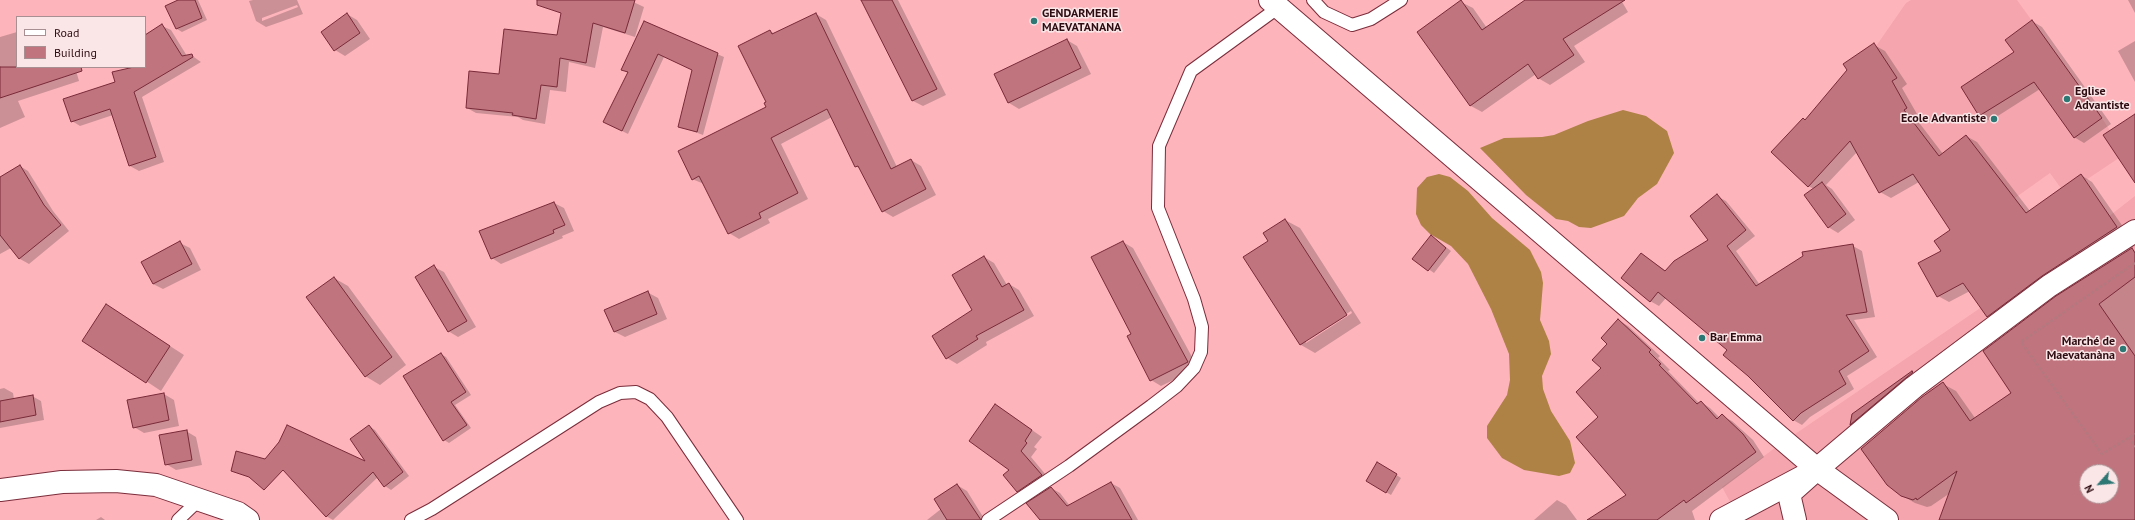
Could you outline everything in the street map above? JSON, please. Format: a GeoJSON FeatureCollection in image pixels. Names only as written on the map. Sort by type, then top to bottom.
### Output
{"type":"FeatureCollection","features":[{"type":"Feature","properties":{"kind":"main road"},"geometry":{"type":"LineString","coordinates":[[1275,4],[1816,469],[1887,520]]}},
{"type":"Feature","properties":{"kind":"main road"},"geometry":{"type":"LineString","coordinates":[[1795,520],[1789,494],[1816,469],[1914,387],[2049,286],[2135,231]]}},
{"type":"Feature","properties":{"kind":"main road"},"geometry":{"type":"LineString","coordinates":[[1721,520],[1816,469]]}},
{"type":"Feature","properties":{"kind":"main road"},"geometry":{"type":"LineString","coordinates":[[0,490],[62,482],[116,481],[156,485],[238,513],[248,520]]}},
{"type":"Feature","properties":{"kind":"lane"},"geometry":{"type":"LineString","coordinates":[[1314,0],[1324,12],[1352,25],[1371,19],[1401,0]]}},
{"type":"Feature","properties":{"kind":"lane"},"geometry":{"type":"LineString","coordinates":[[988,520],[1069,466],[1151,406],[1177,386],[1194,368],[1201,352],[1202,327],[1194,299],[1158,208],[1159,146],[1190,71],[1275,4]]}},
{"type":"Feature","properties":{"kind":"lane"},"geometry":{"type":"LineString","coordinates":[[411,520],[432,509],[600,402],[620,393],[636,392],[650,399],[667,417],[737,520]]}},
{"type":"Feature","properties":{"kind":"lane"},"geometry":{"type":"LineString","coordinates":[[178,520],[200,499]]}},
{"type":"Feature","properties":{"kind":"path"},"geometry":{"type":"LineString","coordinates":[[2135,263],[2021,342],[2102,454],[2135,434]]}},
{"type":"Feature","properties":{"kind":"path"},"geometry":{"type":"LineString","coordinates":[[2129,437],[2135,447]]}},
{"type":"Feature","properties":{"kind":"shaded area","name":"Ecole Advantiste"},"geometry":{"type":"Polygon","coordinates":[[[1911,0],[2017,0],[2100,115],[2125,154],[2065,194],[2050,173],[1970,230],[1865,62],[1906,3],[1911,0]]]}},
{"type":"Feature","properties":{"kind":"shaded area"},"geometry":{"type":"Polygon","coordinates":[[[1623,110],[1646,116],[1667,131],[1674,153],[1657,184],[1638,198],[1624,216],[1591,228],[1579,227],[1568,221],[1556,219],[1526,195],[1480,148],[1504,138],[1542,137],[1554,135],[1588,121],[1623,110]]]}},
{"type":"Feature","properties":{"kind":"shaded area"},"geometry":{"type":"Polygon","coordinates":[[[1439,174],[1450,177],[1468,191],[1492,218],[1530,250],[1541,272],[1543,283],[1540,320],[1549,341],[1551,354],[1542,376],[1543,389],[1551,411],[1570,441],[1575,463],[1570,473],[1559,476],[1524,470],[1502,458],[1487,438],[1487,426],[1507,395],[1510,380],[1509,354],[1491,309],[1468,264],[1451,246],[1430,234],[1421,225],[1416,214],[1417,188],[1427,177],[1439,174]]]}},
{"type":"Feature","properties":{"kind":"shaded area"},"geometry":{"type":"Polygon","coordinates":[[[2135,196],[2135,520],[1740,520],[1722,487],[1779,445],[2067,249],[2135,196]]]}},
{"type":"Feature","properties":{"kind":"building"},"geometry":{"type":"Polygon","coordinates":[[[178,0],[195,0],[202,18],[176,29],[165,6],[178,0]]]}},
{"type":"Feature","properties":{"kind":"building"},"geometry":{"type":"Polygon","coordinates":[[[537,0],[635,0],[625,33],[593,23],[586,63],[560,58],[557,87],[541,85],[536,119],[512,115],[513,113],[466,108],[469,71],[499,74],[504,29],[557,35],[561,13],[537,5],[537,0]]]}},
{"type":"Feature","properties":{"kind":"building"},"geometry":{"type":"Polygon","coordinates":[[[861,0],[892,0],[937,89],[912,101],[861,0]]]}},
{"type":"Feature","properties":{"kind":"building"},"geometry":{"type":"Polygon","coordinates":[[[1461,0],[1482,30],[1525,0],[1625,0],[1563,39],[1574,55],[1538,79],[1528,64],[1470,106],[1417,32],[1461,0]]]}},
{"type":"Feature","properties":{"kind":"building"},"geometry":{"type":"Polygon","coordinates":[[[347,13],[360,33],[334,51],[321,32],[347,13]]]}},
{"type":"Feature","properties":{"kind":"building"},"geometry":{"type":"Polygon","coordinates":[[[816,13],[891,169],[911,159],[926,189],[882,212],[858,166],[855,167],[827,109],[771,138],[798,193],[759,213],[761,218],[728,234],[699,176],[692,180],[678,151],[766,107],[764,103],[766,102],[738,46],[770,30],[772,34],[816,13]]]}},
{"type":"Feature","properties":{"kind":"building"},"geometry":{"type":"Polygon","coordinates":[[[2032,20],[2102,118],[2074,138],[2034,82],[1979,116],[1961,87],[2014,52],[2005,40],[2032,20]]]}},
{"type":"Feature","properties":{"kind":"building"},"geometry":{"type":"Polygon","coordinates":[[[644,21],[718,53],[697,132],[678,127],[692,70],[658,54],[622,131],[603,122],[628,72],[621,70],[644,21]]]}},
{"type":"Feature","properties":{"kind":"building"},"geometry":{"type":"Polygon","coordinates":[[[162,24],[182,56],[192,54],[193,57],[134,92],[156,157],[129,166],[110,109],[71,122],[63,99],[115,82],[112,72],[130,68],[146,68],[146,34],[162,24]]]}},
{"type":"Feature","properties":{"kind":"building"},"geometry":{"type":"Polygon","coordinates":[[[1067,39],[1081,68],[1008,103],[994,74],[1067,39]]]}},
{"type":"Feature","properties":{"kind":"building"},"geometry":{"type":"Polygon","coordinates":[[[1874,43],[1897,78],[1892,81],[1907,108],[1904,110],[1939,156],[1966,135],[2026,213],[2081,174],[2117,227],[2042,276],[1987,317],[1963,283],[1937,297],[1918,263],[1941,251],[1934,241],[1950,230],[1913,174],[1879,193],[1850,141],[1808,187],[1771,152],[1803,118],[1805,120],[1847,70],[1843,64],[1874,43]]]}},
{"type":"Feature","properties":{"kind":"building"},"geometry":{"type":"Polygon","coordinates":[[[0,67],[81,68],[82,71],[0,98],[0,67]]]}},
{"type":"Feature","properties":{"kind":"building"},"geometry":{"type":"Polygon","coordinates":[[[2135,114],[2135,183],[2103,135],[2135,114]]]}},
{"type":"Feature","properties":{"kind":"building"},"geometry":{"type":"Polygon","coordinates":[[[20,165],[44,205],[61,225],[19,259],[0,235],[0,177],[20,165]]]}},
{"type":"Feature","properties":{"kind":"building"},"geometry":{"type":"Polygon","coordinates":[[[1822,182],[1846,214],[1828,228],[1804,195],[1822,182]]]}},
{"type":"Feature","properties":{"kind":"building"},"geometry":{"type":"Polygon","coordinates":[[[1717,194],[1746,230],[1727,246],[1756,286],[1803,256],[1802,252],[1853,244],[1867,312],[1846,315],[1869,351],[1839,371],[1846,384],[1801,413],[1793,421],[1748,376],[1723,355],[1727,350],[1658,292],[1650,302],[1621,278],[1641,253],[1665,271],[1674,261],[1708,240],[1690,216],[1717,194]]]}},
{"type":"Feature","properties":{"kind":"building"},"geometry":{"type":"Polygon","coordinates":[[[554,202],[565,225],[553,230],[554,233],[491,259],[479,231],[554,202]]]}},
{"type":"Feature","properties":{"kind":"building"},"geometry":{"type":"Polygon","coordinates":[[[1285,219],[1347,315],[1300,345],[1243,257],[1268,241],[1263,233],[1285,219]]]}},
{"type":"Feature","properties":{"kind":"building"},"geometry":{"type":"Polygon","coordinates":[[[1431,235],[1446,248],[1428,271],[1412,259],[1431,235]]]}},
{"type":"Feature","properties":{"kind":"building"},"geometry":{"type":"Polygon","coordinates":[[[180,241],[192,264],[153,284],[141,262],[180,241]]]}},
{"type":"Feature","properties":{"kind":"building"},"geometry":{"type":"Polygon","coordinates":[[[1123,241],[1188,362],[1150,381],[1127,336],[1131,334],[1091,257],[1123,241]]]}},
{"type":"Feature","properties":{"kind":"building"},"geometry":{"type":"Polygon","coordinates":[[[2132,248],[2135,253],[2135,277],[2099,304],[2135,356],[2135,520],[1939,520],[1957,471],[1917,500],[1916,498],[1913,500],[1901,496],[1887,485],[1861,449],[1922,397],[1943,382],[1970,421],[2011,393],[1983,351],[2056,296],[2132,248]]]}},
{"type":"Feature","properties":{"kind":"building"},"geometry":{"type":"Polygon","coordinates":[[[984,256],[1002,287],[1009,283],[1024,310],[976,336],[978,339],[946,359],[932,336],[972,310],[952,275],[984,256]]]}},
{"type":"Feature","properties":{"kind":"building"},"geometry":{"type":"Polygon","coordinates":[[[434,265],[467,321],[448,332],[415,277],[434,265]]]}},
{"type":"Feature","properties":{"kind":"building"},"geometry":{"type":"Polygon","coordinates":[[[334,277],[392,357],[365,377],[306,297],[334,277]]]}},
{"type":"Feature","properties":{"kind":"building"},"geometry":{"type":"Polygon","coordinates":[[[648,291],[657,314],[614,332],[604,310],[648,291]]]}},
{"type":"Feature","properties":{"kind":"building"},"geometry":{"type":"Polygon","coordinates":[[[106,304],[170,346],[146,383],[82,341],[106,304]]]}},
{"type":"Feature","properties":{"kind":"building"},"geometry":{"type":"Polygon","coordinates":[[[1618,319],[1651,350],[1649,352],[1661,364],[1659,365],[1697,404],[1701,401],[1717,419],[1722,414],[1743,434],[1756,452],[1686,503],[1684,500],[1657,520],[1587,520],[1626,495],[1576,437],[1598,417],[1576,392],[1601,368],[1592,360],[1607,344],[1601,338],[1618,319]]]}},
{"type":"Feature","properties":{"kind":"building"},"geometry":{"type":"Polygon","coordinates":[[[441,353],[466,392],[451,402],[467,425],[443,441],[403,376],[441,353]]]}},
{"type":"Feature","properties":{"kind":"building"},"geometry":{"type":"Polygon","coordinates":[[[1912,371],[1913,372],[1850,425],[1852,414],[1912,371]]]}},
{"type":"Feature","properties":{"kind":"building"},"geometry":{"type":"Polygon","coordinates":[[[164,393],[169,420],[133,428],[127,400],[164,393]]]}},
{"type":"Feature","properties":{"kind":"building"},"geometry":{"type":"Polygon","coordinates":[[[33,395],[36,415],[0,422],[0,401],[33,395]]]}},
{"type":"Feature","properties":{"kind":"building"},"geometry":{"type":"Polygon","coordinates":[[[995,404],[1032,430],[1025,441],[1027,443],[1021,451],[1042,475],[1017,492],[1003,475],[1009,470],[969,441],[995,404]]]}},
{"type":"Feature","properties":{"kind":"building"},"geometry":{"type":"Polygon","coordinates":[[[287,425],[365,461],[350,439],[369,425],[403,472],[384,487],[373,472],[326,517],[283,470],[264,490],[249,477],[231,471],[236,451],[265,459],[279,442],[287,425]]]}},
{"type":"Feature","properties":{"kind":"building"},"geometry":{"type":"Polygon","coordinates":[[[187,430],[192,460],[165,465],[159,435],[187,430]]]}},
{"type":"Feature","properties":{"kind":"building"},"geometry":{"type":"Polygon","coordinates":[[[1377,462],[1397,474],[1386,493],[1366,481],[1377,462]]]}},
{"type":"Feature","properties":{"kind":"building"},"geometry":{"type":"Polygon","coordinates":[[[1111,482],[1132,520],[1040,520],[1026,503],[1051,487],[1067,506],[1111,482]]]}},
{"type":"Feature","properties":{"kind":"building"},"geometry":{"type":"Polygon","coordinates":[[[957,484],[981,520],[947,520],[934,499],[957,484]]]}},
{"type":"Feature","properties":{"kind":"place","name":"GENDARMERIE MAEVATANANA"},"geometry":{"type":"Point","coordinates":[1034,21]}},
{"type":"Feature","properties":{"kind":"place","name":"Eglise Advantiste"},"geometry":{"type":"Point","coordinates":[2067,99]}},
{"type":"Feature","properties":{"kind":"place","name":"Ecole Advantiste"},"geometry":{"type":"Point","coordinates":[1994,119]}},
{"type":"Feature","properties":{"kind":"place","name":"Bar Emma"},"geometry":{"type":"Point","coordinates":[1702,338]}},
{"type":"Feature","properties":{"kind":"place","name":"Marché de Maevatanàna"},"geometry":{"type":"Point","coordinates":[2123,349]}}]}
